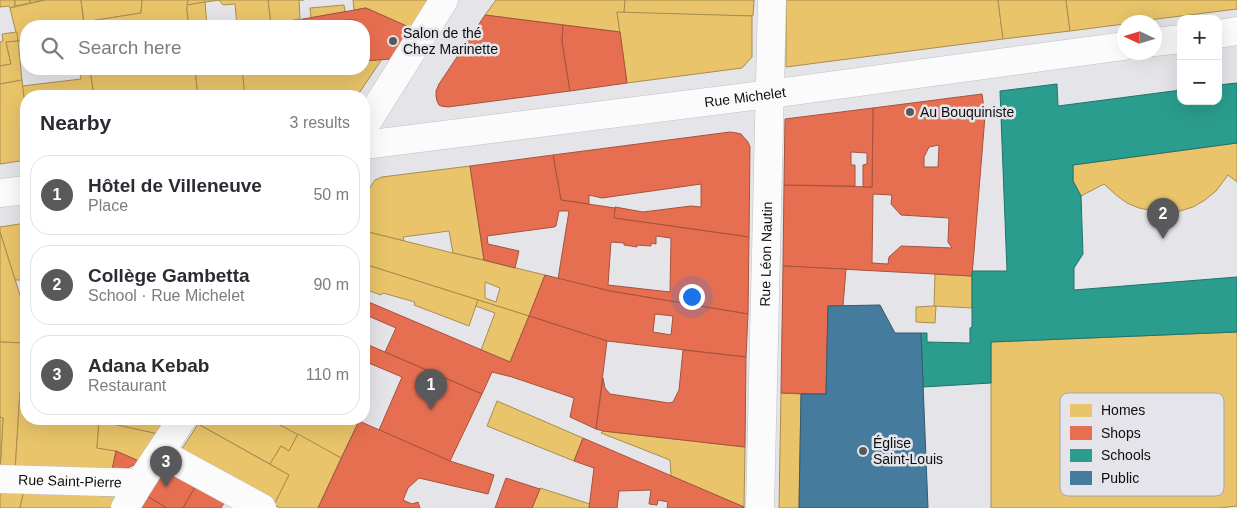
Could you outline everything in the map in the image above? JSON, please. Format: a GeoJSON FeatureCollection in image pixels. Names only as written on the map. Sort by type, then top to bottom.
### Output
{"type":"FeatureCollection","features":[{"type":"Feature","properties":{"kind":"street"},"geometry":{"type":"LineString","coordinates":[[370,117],[444,0]]}},
{"type":"Feature","properties":{"kind":"street","name":"Rue Léon Nautin"},"geometry":{"type":"LineString","coordinates":[[760,508],[772,0]]}},
{"type":"Feature","properties":{"kind":"street"},"geometry":{"type":"LineString","coordinates":[[1222,33],[1237,31]]}},
{"type":"Feature","properties":{"kind":"street"},"geometry":{"type":"LineString","coordinates":[[1162,41],[1177,39]]}},
{"type":"Feature","properties":{"kind":"street","name":"Rue Michelet"},"geometry":{"type":"LineString","coordinates":[[370,144],[770,94],[1117,47]]}},
{"type":"Feature","properties":{"kind":"street"},"geometry":{"type":"LineString","coordinates":[[0,194],[20,191]]}},
{"type":"Feature","properties":{"kind":"street"},"geometry":{"type":"LineString","coordinates":[[125,508],[139,483],[178,425]]}},
{"type":"Feature","properties":{"kind":"street"},"geometry":{"type":"LineString","coordinates":[[160,453],[262,508]]}},
{"type":"Feature","properties":{"kind":"street","name":"Rue Saint-Pierre"},"geometry":{"type":"LineString","coordinates":[[0,479],[139,483]]}},
{"type":"Feature","properties":{"kind":"building: Homes"},"geometry":{"type":"Polygon","coordinates":[[[0,0],[15,0],[15,6],[10,8],[9,6],[0,7],[0,0]]]}},
{"type":"Feature","properties":{"kind":"building: Homes"},"geometry":{"type":"Polygon","coordinates":[[[15,0],[30,0],[30,3],[15,6],[15,0]]]}},
{"type":"Feature","properties":{"kind":"building: Homes"},"geometry":{"type":"Polygon","coordinates":[[[30,0],[45,0],[30,3],[30,0]]]}},
{"type":"Feature","properties":{"kind":"building: Homes"},"geometry":{"type":"Polygon","coordinates":[[[45,0],[81,0],[83,20],[20,20],[20,41],[18,41],[10,8],[45,0]]]}},
{"type":"Feature","properties":{"kind":"building: Homes"},"geometry":{"type":"Polygon","coordinates":[[[81,0],[142,0],[141,13],[97,20],[84,20],[81,0]]]}},
{"type":"Feature","properties":{"kind":"building: Homes"},"geometry":{"type":"Polygon","coordinates":[[[142,0],[188,0],[188,20],[97,20],[141,13],[142,0]]]}},
{"type":"Feature","properties":{"kind":"building: Homes"},"geometry":{"type":"Polygon","coordinates":[[[188,0],[219,0],[187,5],[188,0]]]}},
{"type":"Feature","properties":{"kind":"building: Homes"},"geometry":{"type":"Polygon","coordinates":[[[219,0],[268,0],[270,20],[236,20],[235,4],[223,5],[219,0]]]}},
{"type":"Feature","properties":{"kind":"building: Homes"},"geometry":{"type":"Polygon","coordinates":[[[268,0],[299,0],[300,19],[270,20],[268,0]]]}},
{"type":"Feature","properties":{"kind":"building: Homes"},"geometry":{"type":"Polygon","coordinates":[[[353,0],[428,0],[411,28],[366,8],[354,10],[353,0]]]}},
{"type":"Feature","properties":{"kind":"building: Homes"},"geometry":{"type":"Polygon","coordinates":[[[496,0],[625,0],[624,13],[617,12],[620,32],[485,15],[496,0]]]}},
{"type":"Feature","properties":{"kind":"building: Homes"},"geometry":{"type":"Polygon","coordinates":[[[625,0],[754,0],[753,16],[624,13],[625,0]]]}},
{"type":"Feature","properties":{"kind":"building: Homes"},"geometry":{"type":"Polygon","coordinates":[[[786,0],[998,0],[1003,39],[786,67],[786,0]]]}},
{"type":"Feature","properties":{"kind":"building: Homes"},"geometry":{"type":"Polygon","coordinates":[[[998,0],[1066,0],[1070,31],[1003,39],[998,0]]]}},
{"type":"Feature","properties":{"kind":"building: Homes"},"geometry":{"type":"Polygon","coordinates":[[[1066,0],[1237,0],[1237,9],[1162,18],[1162,15],[1117,15],[1117,25],[1070,31],[1066,0]]]}},
{"type":"Feature","properties":{"kind":"building: Homes"},"geometry":{"type":"Polygon","coordinates":[[[205,2],[206,20],[188,20],[187,5],[205,2]]]}},
{"type":"Feature","properties":{"kind":"building: Homes"},"geometry":{"type":"Polygon","coordinates":[[[344,5],[345,12],[311,18],[310,8],[344,5]]]}},
{"type":"Feature","properties":{"kind":"building: Homes"},"geometry":{"type":"Polygon","coordinates":[[[617,12],[752,16],[752,57],[742,68],[627,83],[617,12]]]}},
{"type":"Feature","properties":{"kind":"building: Homes"},"geometry":{"type":"Polygon","coordinates":[[[17,32],[18,41],[6,42],[11,64],[0,66],[2,34],[17,32]]]}},
{"type":"Feature","properties":{"kind":"building: Homes"},"geometry":{"type":"Polygon","coordinates":[[[18,41],[22,80],[0,84],[0,66],[11,64],[6,42],[18,41]]]}},
{"type":"Feature","properties":{"kind":"building: Homes"},"geometry":{"type":"Polygon","coordinates":[[[382,59],[361,90],[244,90],[242,75],[370,75],[370,60],[382,59]]]}},
{"type":"Feature","properties":{"kind":"building: Homes"},"geometry":{"type":"Polygon","coordinates":[[[81,75],[91,75],[93,90],[23,90],[22,86],[81,79],[81,75]]]}},
{"type":"Feature","properties":{"kind":"building: Homes"},"geometry":{"type":"Polygon","coordinates":[[[91,75],[196,75],[197,90],[93,90],[91,75]]]}},
{"type":"Feature","properties":{"kind":"building: Homes"},"geometry":{"type":"Polygon","coordinates":[[[196,75],[243,75],[244,90],[197,90],[196,75]]]}},
{"type":"Feature","properties":{"kind":"building: Homes"},"geometry":{"type":"Polygon","coordinates":[[[22,80],[23,90],[20,90],[20,161],[0,164],[0,84],[22,80]]]}},
{"type":"Feature","properties":{"kind":"building: Homes"},"geometry":{"type":"Polygon","coordinates":[[[1237,143],[1237,182],[1228,175],[1216,191],[1205,200],[1193,207],[1180,211],[1159,212],[1139,208],[1127,203],[1104,184],[1081,196],[1073,181],[1073,165],[1237,143]]]}},
{"type":"Feature","properties":{"kind":"building: Homes"},"geometry":{"type":"Polygon","coordinates":[[[470,166],[484,260],[453,253],[449,231],[403,237],[404,241],[370,232],[370,187],[375,180],[382,177],[470,166]]]}},
{"type":"Feature","properties":{"kind":"building: Homes"},"geometry":{"type":"Polygon","coordinates":[[[20,224],[20,280],[15,280],[0,227],[20,224]]]}},
{"type":"Feature","properties":{"kind":"building: Homes"},"geometry":{"type":"Polygon","coordinates":[[[0,232],[20,295],[20,343],[0,342],[0,232]]]}},
{"type":"Feature","properties":{"kind":"building: Homes"},"geometry":{"type":"Polygon","coordinates":[[[370,232],[545,275],[529,316],[370,266],[370,232]],[[485,282],[485,298],[496,302],[500,288],[485,282]]]}},
{"type":"Feature","properties":{"kind":"building: Homes"},"geometry":{"type":"Polygon","coordinates":[[[370,266],[478,300],[469,326],[414,305],[415,302],[383,293],[381,295],[370,291],[370,266]]]}},
{"type":"Feature","properties":{"kind":"building: Homes"},"geometry":{"type":"Polygon","coordinates":[[[935,274],[972,276],[972,308],[934,306],[935,274]]]}},
{"type":"Feature","properties":{"kind":"building: Homes"},"geometry":{"type":"Polygon","coordinates":[[[478,300],[529,316],[510,362],[481,350],[495,313],[476,306],[478,300]]]}},
{"type":"Feature","properties":{"kind":"building: Homes"},"geometry":{"type":"Polygon","coordinates":[[[936,306],[935,323],[916,322],[916,307],[936,306]]]}},
{"type":"Feature","properties":{"kind":"building: Homes"},"geometry":{"type":"Polygon","coordinates":[[[1237,332],[1237,506],[1219,508],[991,508],[991,342],[1237,332]]]}},
{"type":"Feature","properties":{"kind":"building: Homes"},"geometry":{"type":"Polygon","coordinates":[[[0,342],[20,343],[20,392],[15,471],[0,471],[3,418],[0,417],[0,342]]]}},
{"type":"Feature","properties":{"kind":"building: Homes"},"geometry":{"type":"Polygon","coordinates":[[[20,392],[20,425],[99,425],[97,448],[116,451],[111,475],[15,471],[20,392]]]}},
{"type":"Feature","properties":{"kind":"building: Homes"},"geometry":{"type":"Polygon","coordinates":[[[781,393],[801,394],[799,508],[779,508],[781,393]]]}},
{"type":"Feature","properties":{"kind":"building: Homes"},"geometry":{"type":"Polygon","coordinates":[[[497,401],[583,438],[574,461],[487,426],[497,401]]]}},
{"type":"Feature","properties":{"kind":"building: Homes"},"geometry":{"type":"Polygon","coordinates":[[[0,417],[3,418],[0,471],[0,417]]]}},
{"type":"Feature","properties":{"kind":"building: Homes"},"geometry":{"type":"Polygon","coordinates":[[[99,425],[117,425],[158,434],[141,462],[116,451],[97,448],[99,425]]]}},
{"type":"Feature","properties":{"kind":"building: Homes"},"geometry":{"type":"Polygon","coordinates":[[[117,425],[164,425],[158,434],[117,425]]]}},
{"type":"Feature","properties":{"kind":"building: Homes"},"geometry":{"type":"Polygon","coordinates":[[[197,425],[200,425],[289,475],[274,505],[178,455],[197,425]]]}},
{"type":"Feature","properties":{"kind":"building: Homes"},"geometry":{"type":"Polygon","coordinates":[[[200,425],[281,425],[298,434],[289,451],[281,446],[270,464],[200,425]]]}},
{"type":"Feature","properties":{"kind":"building: Homes"},"geometry":{"type":"Polygon","coordinates":[[[280,425],[357,425],[341,458],[280,425]]]}},
{"type":"Feature","properties":{"kind":"building: Homes"},"geometry":{"type":"Polygon","coordinates":[[[603,431],[745,447],[744,507],[671,476],[670,460],[601,433],[603,431]]]}},
{"type":"Feature","properties":{"kind":"building: Homes"},"geometry":{"type":"Polygon","coordinates":[[[298,434],[341,458],[318,508],[281,508],[274,505],[289,475],[270,464],[281,446],[289,451],[298,434]]]}},
{"type":"Feature","properties":{"kind":"building: Homes"},"geometry":{"type":"Polygon","coordinates":[[[540,488],[590,504],[589,508],[532,508],[540,488]]]}},
{"type":"Feature","properties":{"kind":"building: Homes"},"geometry":{"type":"Polygon","coordinates":[[[0,489],[24,490],[20,508],[0,508],[0,489]]]}},
{"type":"Feature","properties":{"kind":"building: Homes"},"geometry":{"type":"Polygon","coordinates":[[[24,490],[118,497],[112,508],[20,508],[24,490]]]}},
{"type":"Feature","properties":{"kind":"building: Shops"},"geometry":{"type":"Polygon","coordinates":[[[366,8],[411,28],[391,59],[370,61],[370,20],[303,19],[366,8]]]}},
{"type":"Feature","properties":{"kind":"building: Shops"},"geometry":{"type":"Polygon","coordinates":[[[485,15],[563,25],[562,41],[570,91],[448,107],[439,105],[436,91],[439,84],[485,15]]]}},
{"type":"Feature","properties":{"kind":"building: Shops"},"geometry":{"type":"Polygon","coordinates":[[[563,25],[620,32],[627,83],[570,91],[562,41],[563,25]]]}},
{"type":"Feature","properties":{"kind":"building: Shops"},"geometry":{"type":"Polygon","coordinates":[[[982,94],[985,116],[972,276],[783,266],[784,185],[872,187],[873,108],[982,94]],[[939,145],[929,147],[924,157],[924,167],[938,167],[939,145]],[[873,194],[872,263],[888,264],[889,257],[901,246],[952,248],[948,242],[949,218],[901,215],[891,204],[892,195],[873,194]]]}},
{"type":"Feature","properties":{"kind":"building: Shops"},"geometry":{"type":"Polygon","coordinates":[[[873,108],[872,187],[863,187],[863,165],[867,164],[867,153],[851,152],[851,165],[855,165],[855,186],[784,185],[785,119],[873,108]]]}},
{"type":"Feature","properties":{"kind":"building: Shops"},"geometry":{"type":"Polygon","coordinates":[[[730,132],[741,134],[750,147],[749,237],[614,218],[615,207],[643,212],[691,206],[701,207],[701,184],[602,198],[589,195],[589,204],[561,200],[553,155],[730,132]]]}},
{"type":"Feature","properties":{"kind":"building: Shops"},"geometry":{"type":"Polygon","coordinates":[[[553,155],[561,200],[615,208],[614,218],[749,237],[748,314],[610,291],[558,279],[569,211],[559,211],[556,226],[554,227],[487,236],[488,244],[519,251],[515,268],[484,260],[470,166],[553,155]],[[656,236],[656,244],[651,243],[651,246],[637,245],[637,247],[611,242],[608,285],[670,292],[671,238],[656,236]]]}},
{"type":"Feature","properties":{"kind":"building: Shops"},"geometry":{"type":"Polygon","coordinates":[[[783,266],[846,269],[843,306],[828,306],[826,394],[781,393],[783,266]]]}},
{"type":"Feature","properties":{"kind":"building: Shops"},"geometry":{"type":"Polygon","coordinates":[[[545,275],[610,291],[748,314],[746,357],[607,341],[529,316],[545,275]],[[655,314],[653,332],[671,335],[673,316],[655,314]]]}},
{"type":"Feature","properties":{"kind":"building: Shops"},"geometry":{"type":"Polygon","coordinates":[[[370,303],[510,362],[529,316],[607,341],[596,429],[570,417],[574,398],[492,372],[482,394],[385,352],[396,328],[370,317],[370,303]]]}},
{"type":"Feature","properties":{"kind":"building: Shops"},"geometry":{"type":"Polygon","coordinates":[[[370,346],[482,394],[450,461],[379,430],[402,377],[370,364],[370,346]]]}},
{"type":"Feature","properties":{"kind":"building: Shops"},"geometry":{"type":"Polygon","coordinates":[[[683,350],[746,357],[745,447],[596,429],[603,378],[605,388],[610,394],[673,402],[679,390],[683,350]]]}},
{"type":"Feature","properties":{"kind":"building: Shops"},"geometry":{"type":"Polygon","coordinates":[[[357,425],[368,425],[450,461],[494,475],[488,494],[419,478],[408,488],[403,500],[412,504],[418,502],[420,508],[318,508],[357,425]]]}},
{"type":"Feature","properties":{"kind":"building: Shops"},"geometry":{"type":"Polygon","coordinates":[[[583,438],[744,508],[667,508],[668,502],[658,500],[657,505],[649,504],[651,490],[619,491],[617,508],[589,508],[594,468],[574,461],[583,438]]]}},
{"type":"Feature","properties":{"kind":"building: Shops"},"geometry":{"type":"Polygon","coordinates":[[[116,451],[141,462],[111,475],[116,451]]]}},
{"type":"Feature","properties":{"kind":"building: Shops"},"geometry":{"type":"Polygon","coordinates":[[[167,466],[198,482],[183,508],[167,508],[145,495],[167,466]]]}},
{"type":"Feature","properties":{"kind":"building: Shops"},"geometry":{"type":"Polygon","coordinates":[[[506,478],[540,489],[532,508],[495,508],[506,478]]]}},
{"type":"Feature","properties":{"kind":"building: Shops"},"geometry":{"type":"Polygon","coordinates":[[[198,482],[227,498],[221,508],[183,508],[198,482]]]}},
{"type":"Feature","properties":{"kind":"building: Shops"},"geometry":{"type":"Polygon","coordinates":[[[145,495],[167,508],[136,508],[145,495]]]}},
{"type":"Feature","properties":{"kind":"building: Schools"},"geometry":{"type":"Polygon","coordinates":[[[1237,83],[1237,143],[1073,165],[1073,181],[1081,196],[1083,254],[1074,268],[1074,290],[1237,277],[1237,332],[991,342],[991,383],[923,387],[921,333],[927,333],[927,342],[970,343],[970,328],[972,327],[972,271],[1007,271],[1000,91],[1057,84],[1058,106],[1177,91],[1177,105],[1222,105],[1222,85],[1237,83]]]}},
{"type":"Feature","properties":{"kind":"building: Public","name":"Église Saint-Louis"},"geometry":{"type":"Polygon","coordinates":[[[880,305],[895,333],[921,333],[928,508],[799,508],[801,394],[826,394],[828,306],[880,305]]]}},
{"type":"Feature","properties":{"kind":"place","name":"Salon de thé Chez Marinette"},"geometry":{"type":"Point","coordinates":[393,41]}},
{"type":"Feature","properties":{"kind":"place","name":"Au Bouquiniste"},"geometry":{"type":"Point","coordinates":[910,112]}},
{"type":"Feature","properties":{"kind":"place","name":"Collège Gambetta"},"geometry":{"type":"Point","coordinates":[1163,239]}},
{"type":"Feature","properties":{"kind":"place","name":"Hôtel de Villeneuve"},"geometry":{"type":"Point","coordinates":[431,410]}},
{"type":"Feature","properties":{"kind":"place","name":"Église Saint-Louis"},"geometry":{"type":"Point","coordinates":[863,451]}},
{"type":"Feature","properties":{"kind":"place","name":"Adana Kebab"},"geometry":{"type":"Point","coordinates":[166,487]}}]}
